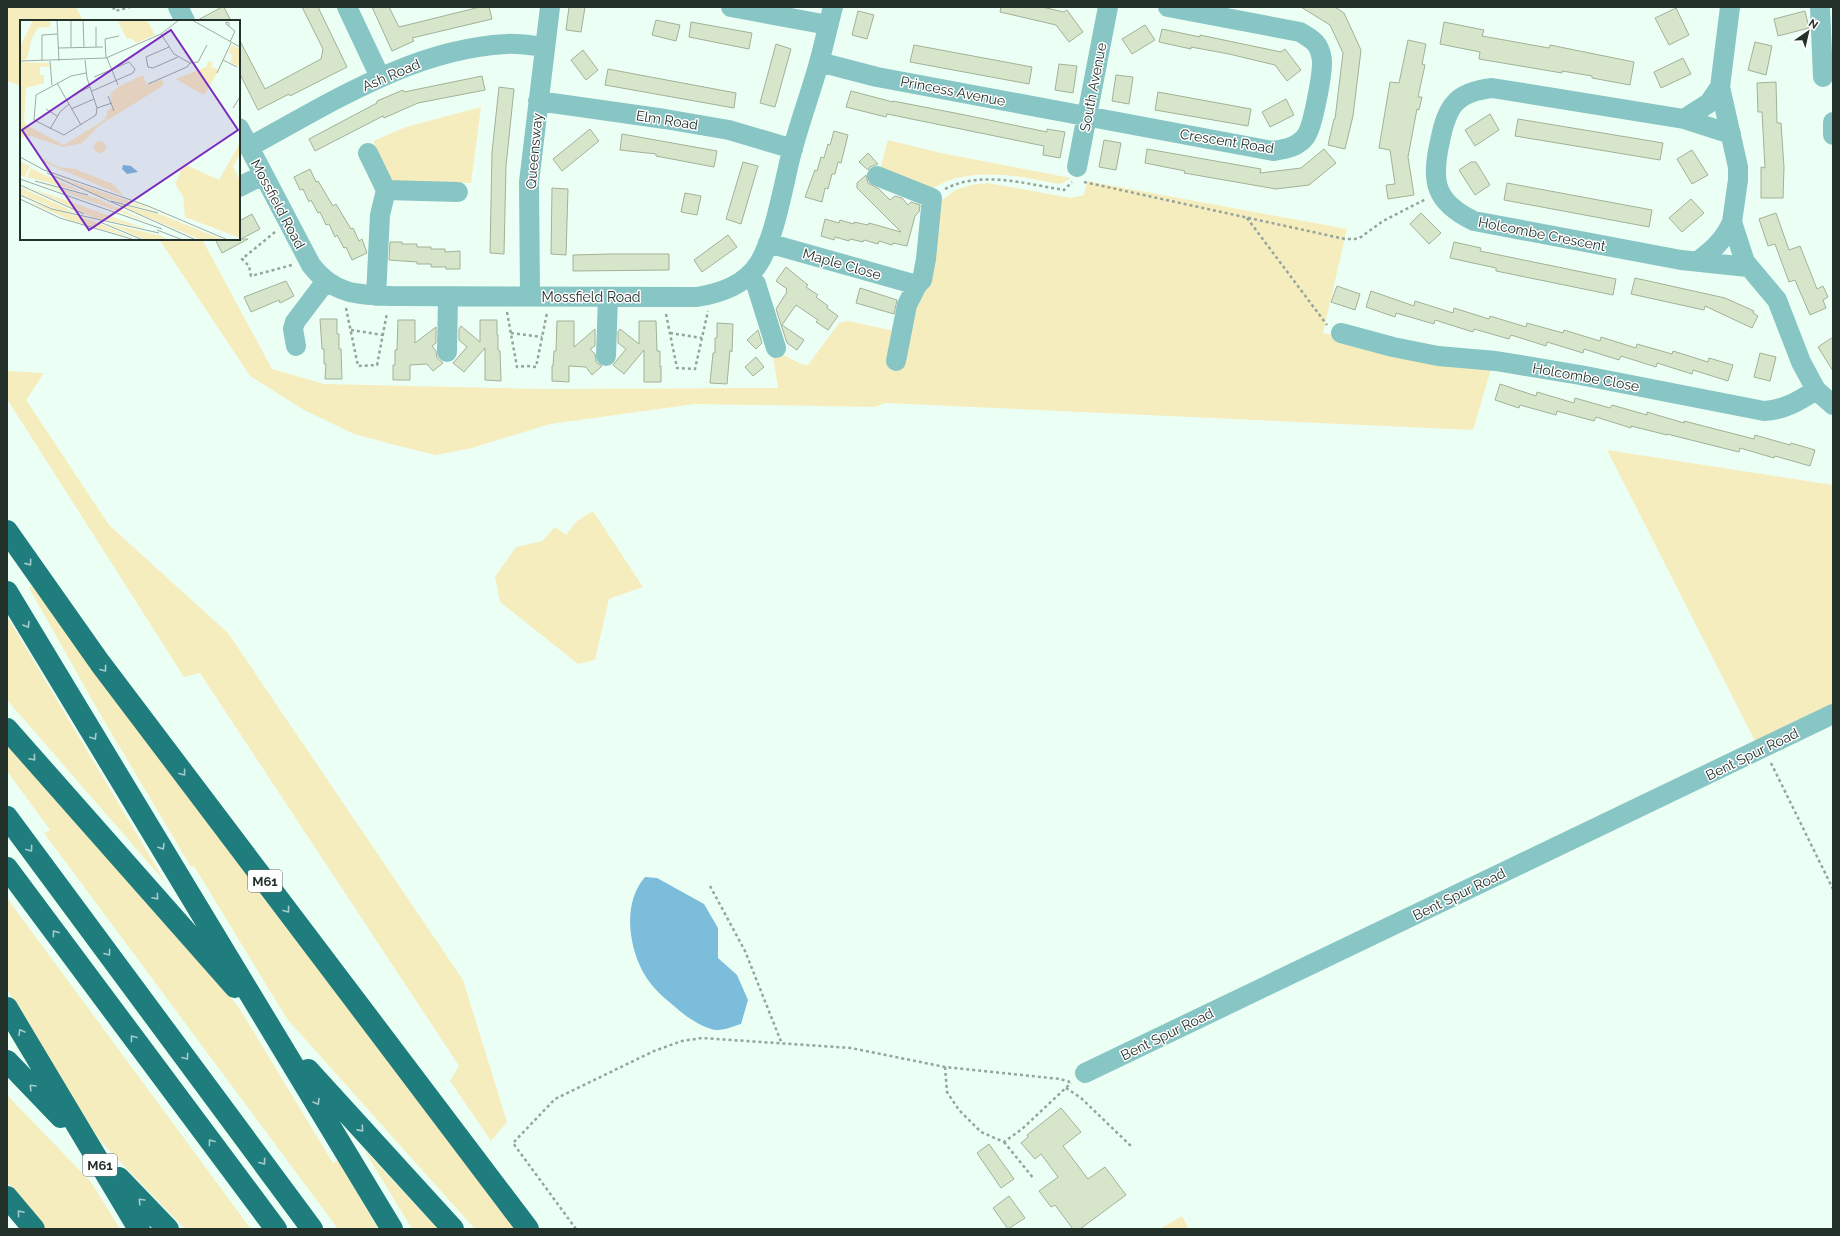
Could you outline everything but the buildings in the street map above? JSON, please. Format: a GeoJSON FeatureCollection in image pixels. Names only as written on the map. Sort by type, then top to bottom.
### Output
{"type":"FeatureCollection","features":[{"type":"Feature","properties":{"kind":"highway","name":"M61"},"geometry":{"type":"LineString","coordinates":[[7,531],[100,663],[528,1229]]}},
{"type":"Feature","properties":{"kind":"highway"},"geometry":{"type":"LineString","coordinates":[[7,592],[392,1229]]}},
{"type":"Feature","properties":{"kind":"highway"},"geometry":{"type":"LineString","coordinates":[[7,728],[335,1100],[453,1229]]}},
{"type":"Feature","properties":{"kind":"highway"},"geometry":{"type":"LineString","coordinates":[[7,818],[312,1229]]}},
{"type":"Feature","properties":{"kind":"highway"},"geometry":{"type":"LineString","coordinates":[[7,868],[276,1229]]}},
{"type":"Feature","properties":{"kind":"highway","name":"M61"},"geometry":{"type":"LineString","coordinates":[[7,1008],[61,1102],[139,1229]]}},
{"type":"Feature","properties":{"kind":"highway","name":"M61"},"geometry":{"type":"LineString","coordinates":[[7,1061],[168,1229]]}},
{"type":"Feature","properties":{"kind":"highway"},"geometry":{"type":"LineString","coordinates":[[7,1197],[34,1229]]}},
{"type":"Feature","properties":{"kind":"street"},"geometry":{"type":"LineString","coordinates":[[178,7],[184,20]]}},
{"type":"Feature","properties":{"kind":"street"},"geometry":{"type":"LineString","coordinates":[[348,7],[380,78]]}},
{"type":"Feature","properties":{"kind":"street","name":"Queensway"},"geometry":{"type":"LineString","coordinates":[[530,296],[529,182],[550,7]]}},
{"type":"Feature","properties":{"kind":"street"},"geometry":{"type":"LineString","coordinates":[[731,7],[831,16]]}},
{"type":"Feature","properties":{"kind":"street","name":"South Avenue"},"geometry":{"type":"LineString","coordinates":[[1076,173],[1108,7]]}},
{"type":"Feature","properties":{"kind":"street","name":"Crescent Road"},"geometry":{"type":"LineString","coordinates":[[1087,117],[1273,150],[1286,149],[1297,144],[1306,136],[1311,126],[1322,64],[1318,46],[1310,38],[1300,32],[1168,7]]}},
{"type":"Feature","properties":{"kind":"street"},"geometry":{"type":"LineString","coordinates":[[1698,262],[1719,244],[1732,222],[1738,180],[1738,167],[1720,87],[1730,7]]}},
{"type":"Feature","properties":{"kind":"street"},"geometry":{"type":"LineString","coordinates":[[1820,7],[1827,51],[1823,77]]}},
{"type":"Feature","properties":{"kind":"street","name":"Mossfield Road"},"geometry":{"type":"LineString","coordinates":[[240,130],[308,261],[318,274],[334,286],[355,294],[384,296],[697,298],[711,295],[737,284],[749,275],[758,264],[768,243],[831,16]]}},
{"type":"Feature","properties":{"kind":"street","name":"Ash Road"},"geometry":{"type":"LineString","coordinates":[[249,147],[380,78],[425,60],[466,49],[507,44],[545,47]]}},
{"type":"Feature","properties":{"kind":"street","name":"Princess Avenue"},"geometry":{"type":"LineString","coordinates":[[819,62],[877,77],[1087,117]]}},
{"type":"Feature","properties":{"kind":"street"},"geometry":{"type":"LineString","coordinates":[[1684,119],[1709,103],[1720,87]]}},
{"type":"Feature","properties":{"kind":"street","name":"Holcombe Crescent"},"geometry":{"type":"LineString","coordinates":[[1731,134],[1684,119],[1492,88],[1476,89],[1463,95],[1452,106],[1444,122],[1435,163],[1435,178],[1440,192],[1448,204],[1457,213],[1474,221],[1681,260],[1748,268]]}},
{"type":"Feature","properties":{"kind":"street","name":"Elm Road"},"geometry":{"type":"LineString","coordinates":[[538,101],[665,119],[729,130],[793,149]]}},
{"type":"Feature","properties":{"kind":"street"},"geometry":{"type":"LineString","coordinates":[[1833,122],[1833,135]]}},
{"type":"Feature","properties":{"kind":"street"},"geometry":{"type":"LineString","coordinates":[[368,153],[386,190],[380,215],[384,296]]}},
{"type":"Feature","properties":{"kind":"street"},"geometry":{"type":"LineString","coordinates":[[240,186],[263,175]]}},
{"type":"Feature","properties":{"kind":"street"},"geometry":{"type":"LineString","coordinates":[[877,176],[932,198],[926,259],[922,280],[917,285],[907,305],[896,361]]}},
{"type":"Feature","properties":{"kind":"street"},"geometry":{"type":"LineString","coordinates":[[386,190],[458,192]]}},
{"type":"Feature","properties":{"kind":"street"},"geometry":{"type":"LineString","coordinates":[[1732,222],[1748,268],[1777,300],[1801,362],[1816,390],[1833,405]]}},
{"type":"Feature","properties":{"kind":"street","name":"Maple Close"},"geometry":{"type":"LineString","coordinates":[[768,243],[917,285]]}},
{"type":"Feature","properties":{"kind":"street"},"geometry":{"type":"LineString","coordinates":[[749,275],[756,284],[776,348]]}},
{"type":"Feature","properties":{"kind":"street"},"geometry":{"type":"LineString","coordinates":[[296,346],[293,329],[295,322],[334,286]]}},
{"type":"Feature","properties":{"kind":"street"},"geometry":{"type":"LineString","coordinates":[[446,352],[448,296]]}},
{"type":"Feature","properties":{"kind":"street"},"geometry":{"type":"LineString","coordinates":[[606,356],[608,297]]}},
{"type":"Feature","properties":{"kind":"street","name":"Holcombe Close"},"geometry":{"type":"LineString","coordinates":[[1349,331],[1438,356],[1496,361],[1573,374],[1764,411],[1779,410],[1798,402],[1816,390]]}},
{"type":"Feature","properties":{"kind":"street","name":"Bent Spur Road"},"geometry":{"type":"LineString","coordinates":[[1078,1078],[1833,714]]}},
{"type":"Feature","properties":{"kind":"path"},"geometry":{"type":"LineString","coordinates":[[113,7],[114,11],[130,7]]}},
{"type":"Feature","properties":{"kind":"path"},"geometry":{"type":"LineString","coordinates":[[932,198],[957,182],[988,178],[1064,190],[1076,173],[1247,218],[1345,239],[1355,239],[1383,221],[1440,192]]}},
{"type":"Feature","properties":{"kind":"path"},"geometry":{"type":"LineString","coordinates":[[1247,218],[1329,328],[1349,331]]}},
{"type":"Feature","properties":{"kind":"path"},"geometry":{"type":"LineString","coordinates":[[287,221],[242,259],[249,266],[251,276],[308,261]]}},
{"type":"Feature","properties":{"kind":"path"},"geometry":{"type":"LineString","coordinates":[[334,286],[351,330],[358,366],[377,365],[383,335],[384,296]]}},
{"type":"Feature","properties":{"kind":"path"},"geometry":{"type":"LineString","coordinates":[[663,297],[677,368],[686,367],[695,369],[711,295]]}},
{"type":"Feature","properties":{"kind":"path"},"geometry":{"type":"LineString","coordinates":[[504,296],[517,367],[536,367],[550,297]]}},
{"type":"Feature","properties":{"kind":"path"},"geometry":{"type":"LineString","coordinates":[[351,330],[383,335]]}},
{"type":"Feature","properties":{"kind":"path"},"geometry":{"type":"LineString","coordinates":[[511,333],[542,337]]}},
{"type":"Feature","properties":{"kind":"path"},"geometry":{"type":"LineString","coordinates":[[670,333],[702,338]]}},
{"type":"Feature","properties":{"kind":"path"},"geometry":{"type":"LineString","coordinates":[[1763,748],[1833,889]]}},
{"type":"Feature","properties":{"kind":"path"},"geometry":{"type":"LineString","coordinates":[[710,886],[745,951],[782,1044]]}},
{"type":"Feature","properties":{"kind":"path"},"geometry":{"type":"LineString","coordinates":[[576,1229],[513,1143],[554,1099],[654,1051],[682,1041],[702,1038],[851,1048],[945,1067],[1060,1079],[1078,1078]]}},
{"type":"Feature","properties":{"kind":"path"},"geometry":{"type":"LineString","coordinates":[[945,1067],[947,1092],[959,1110],[981,1132],[1004,1142],[1034,1179]]}},
{"type":"Feature","properties":{"kind":"path"},"geometry":{"type":"LineString","coordinates":[[1004,1142],[1022,1129],[1078,1078]]}},
{"type":"Feature","properties":{"kind":"path"},"geometry":{"type":"LineString","coordinates":[[1066,1088],[1081,1098],[1132,1147]]}},
{"type":"Feature","properties":{"kind":"shaded area"},"geometry":{"type":"Polygon","coordinates":[[[7,7],[76,7],[82,20],[20,20],[20,86],[7,81],[7,7]]]}},
{"type":"Feature","properties":{"kind":"shaded area"},"geometry":{"type":"Polygon","coordinates":[[[481,107],[471,183],[392,182],[373,141],[406,127],[481,107]]]}},
{"type":"Feature","properties":{"kind":"shaded area"},"geometry":{"type":"Polygon","coordinates":[[[888,140],[941,153],[1071,178],[1058,184],[1008,175],[970,176],[953,179],[928,190],[880,169],[888,140]]]}},
{"type":"Feature","properties":{"kind":"shaded area"},"geometry":{"type":"Polygon","coordinates":[[[1087,181],[1347,229],[1323,333],[1434,360],[1492,366],[1473,430],[885,403],[875,407],[695,404],[550,424],[472,448],[436,455],[354,434],[304,410],[250,376],[160,240],[203,240],[272,369],[324,384],[545,389],[778,388],[773,357],[780,353],[801,364],[808,365],[839,323],[848,321],[895,331],[913,304],[941,201],[955,190],[971,185],[988,183],[1071,198],[1084,195],[1087,181]]]}},
{"type":"Feature","properties":{"kind":"shaded area"},"geometry":{"type":"Polygon","coordinates":[[[7,371],[44,373],[26,400],[109,525],[228,633],[463,980],[507,1122],[491,1141],[450,1081],[459,1066],[200,673],[184,677],[7,399],[7,371]]]}},
{"type":"Feature","properties":{"kind":"shaded area"},"geometry":{"type":"Polygon","coordinates":[[[1607,450],[1833,485],[1833,705],[1756,743],[1607,450]]]}},
{"type":"Feature","properties":{"kind":"shaded area"},"geometry":{"type":"Polygon","coordinates":[[[593,511],[643,587],[609,599],[595,660],[578,664],[500,602],[495,577],[516,547],[542,541],[555,527],[566,535],[577,521],[593,511]]]}},
{"type":"Feature","properties":{"kind":"shaded area"},"geometry":{"type":"Polygon","coordinates":[[[31,585],[515,1229],[475,1229],[287,1019],[194,866],[191,867],[100,714],[29,588],[31,585]]]}},
{"type":"Feature","properties":{"kind":"shaded area"},"geometry":{"type":"Polygon","coordinates":[[[7,616],[166,883],[7,700],[7,616]]]}},
{"type":"Feature","properties":{"kind":"shaded area"},"geometry":{"type":"Polygon","coordinates":[[[7,743],[238,1006],[333,1163],[338,1160],[378,1229],[338,1229],[44,833],[50,830],[7,771],[7,743]]]}},
{"type":"Feature","properties":{"kind":"shaded area"},"geometry":{"type":"Polygon","coordinates":[[[7,898],[251,1229],[185,1229],[99,1140],[7,989],[7,898]]]}},
{"type":"Feature","properties":{"kind":"shaded area"},"geometry":{"type":"Polygon","coordinates":[[[7,1095],[91,1182],[120,1229],[45,1229],[7,1182],[7,1095]]]}},
{"type":"Feature","properties":{"kind":"shaded area"},"geometry":{"type":"Polygon","coordinates":[[[363,1148],[438,1229],[412,1229],[363,1148]]]}},
{"type":"Feature","properties":{"kind":"shaded area"},"geometry":{"type":"Polygon","coordinates":[[[1182,1216],[1189,1229],[1160,1229],[1182,1216]]]}},
{"type":"Feature","properties":{"kind":"water"},"geometry":{"type":"Polygon","coordinates":[[[645,877],[657,878],[704,904],[718,928],[718,958],[737,975],[748,1000],[741,1024],[727,1029],[718,1030],[710,1029],[701,1025],[667,1001],[656,990],[643,972],[634,949],[630,923],[633,898],[645,877]]]}}]}
